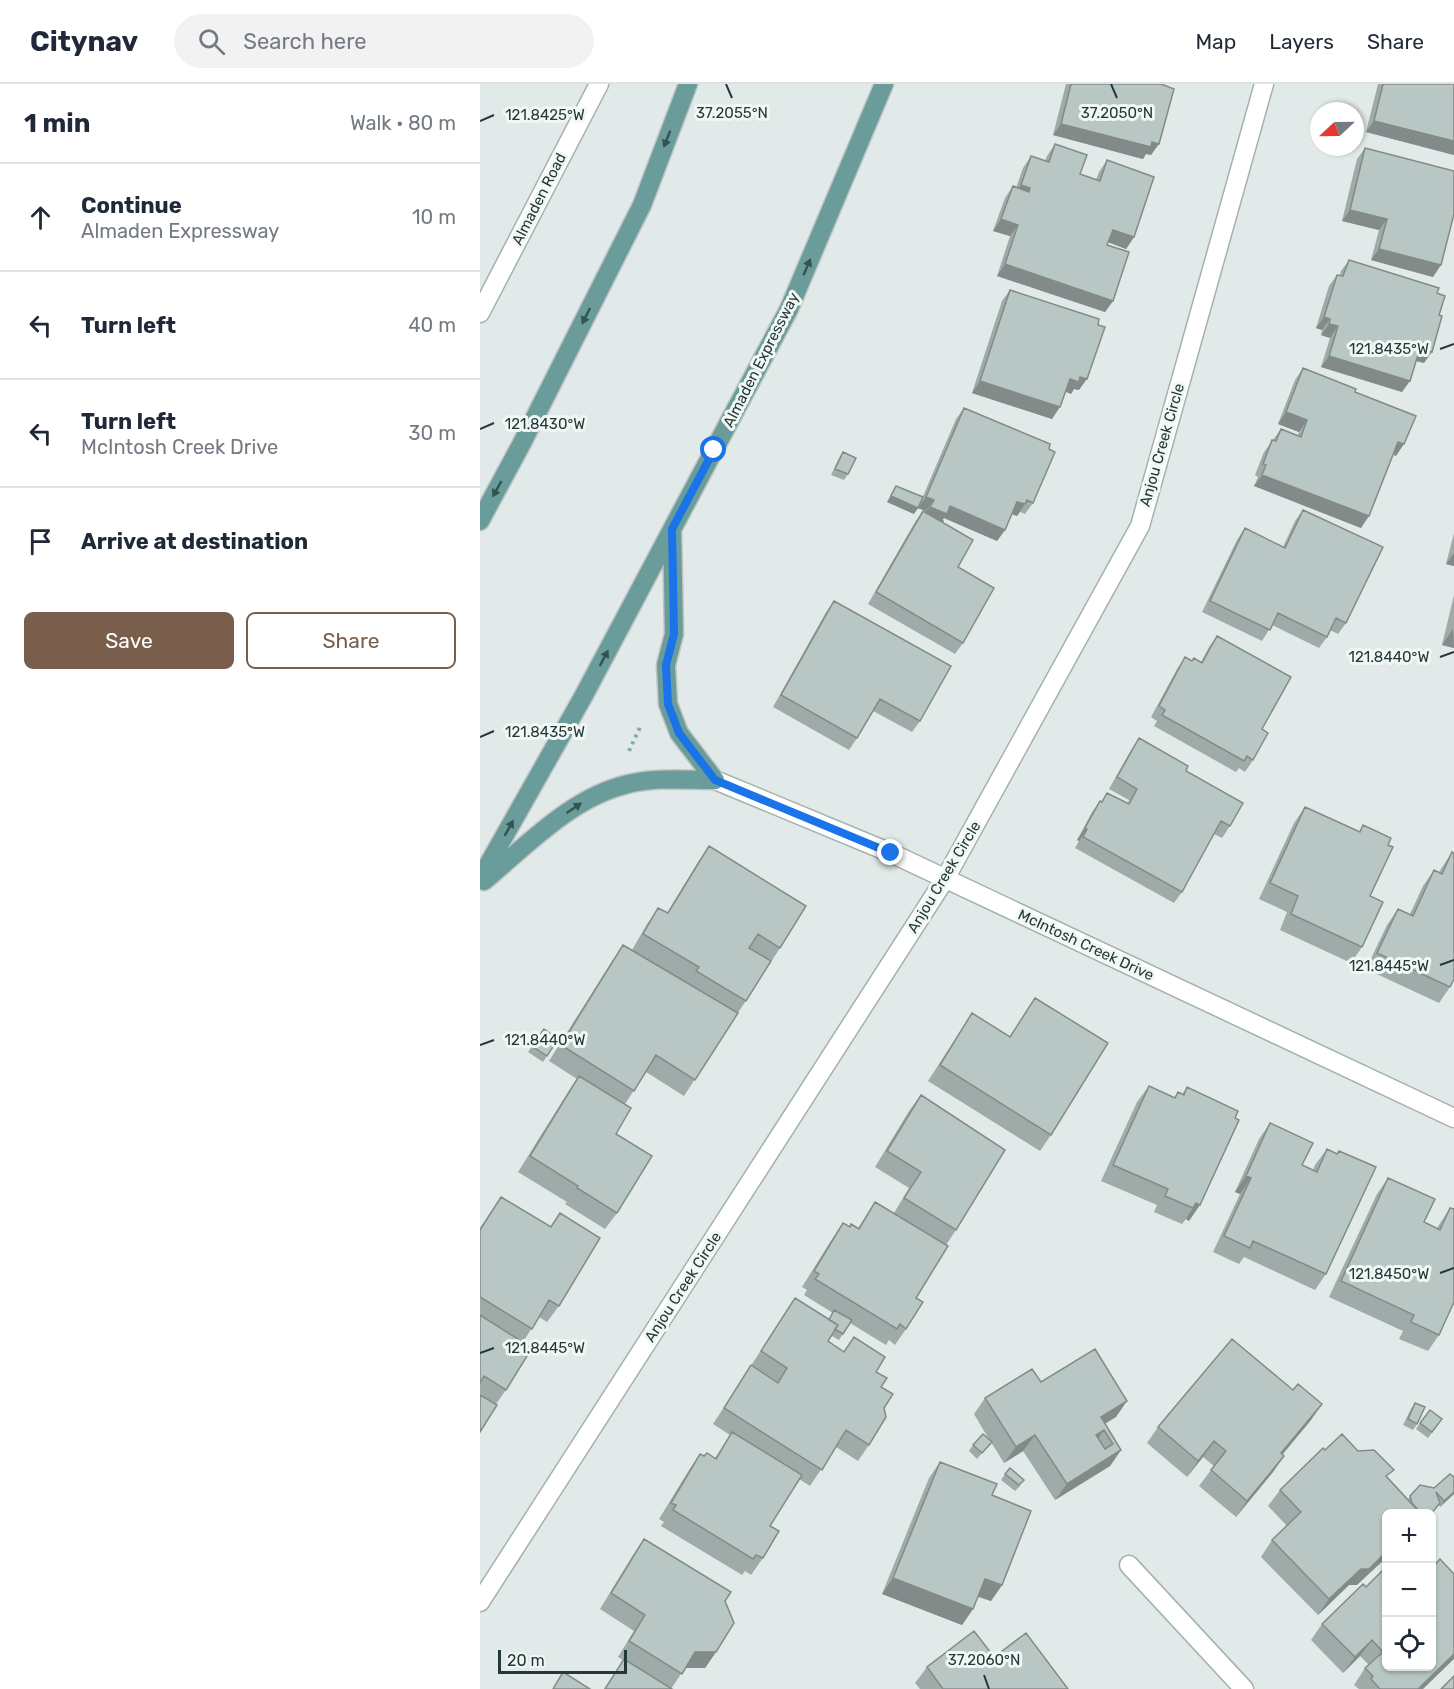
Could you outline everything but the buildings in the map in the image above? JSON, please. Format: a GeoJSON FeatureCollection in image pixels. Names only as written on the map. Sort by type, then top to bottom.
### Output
{"type":"FeatureCollection","features":[{"type":"Feature","properties":{"kind":"main road"},"geometry":{"type":"LineString","coordinates":[[480,521],[642,205],[688,84]]}},
{"type":"Feature","properties":{"kind":"main road","name":"Almaden Expressway"},"geometry":{"type":"LineString","coordinates":[[480,879],[583,698],[789,309],[884,84]]}},
{"type":"Feature","properties":{"kind":"main road"},"geometry":{"type":"LineString","coordinates":[[672,529],[674,634],[666,665],[668,704],[679,733],[715,780]]}},
{"type":"Feature","properties":{"kind":"main road"},"geometry":{"type":"LineString","coordinates":[[480,884],[572,808],[595,795],[628,784],[662,779],[715,780]]}},
{"type":"Feature","properties":{"kind":"street","name":"Almaden Road"},"geometry":{"type":"LineString","coordinates":[[480,313],[599,84]]}},
{"type":"Feature","properties":{"kind":"street","name":"Anjou Creek Circle"},"geometry":{"type":"LineString","coordinates":[[480,1602],[945,879],[1140,526],[1264,84]]}},
{"type":"Feature","properties":{"kind":"street","name":"McIntosh Creek Drive"},"geometry":{"type":"LineString","coordinates":[[715,780],[891,853],[1454,1118]]}},
{"type":"Feature","properties":{"kind":"street"},"geometry":{"type":"LineString","coordinates":[[1129,1566],[1244,1689]]}},
{"type":"Feature","properties":{"kind":"path"},"geometry":{"type":"LineString","coordinates":[[625,760],[644,721]]}},
{"type":"Feature","properties":{"kind":"route"},"geometry":{"type":"LineString","coordinates":[[714,450],[672,529],[674,634],[666,665],[668,704],[679,733],[715,780],[891,853]]}}]}
